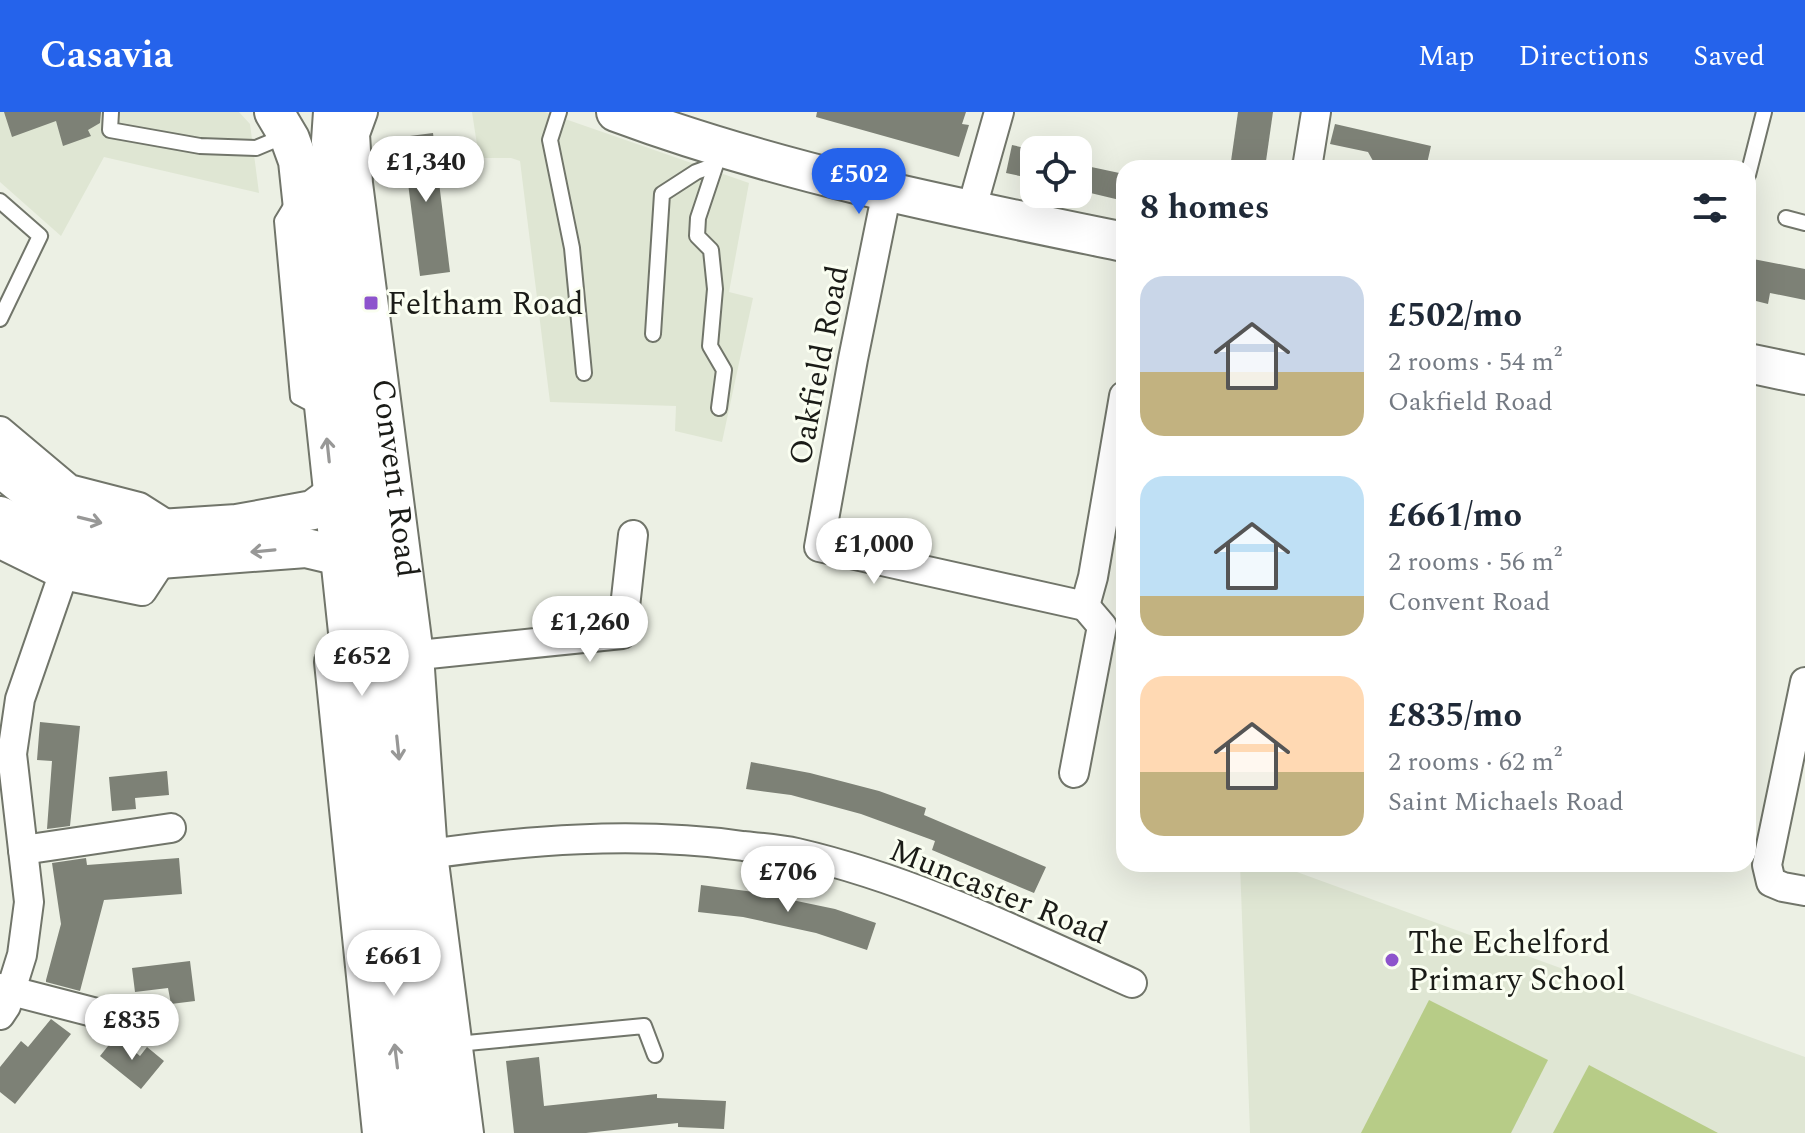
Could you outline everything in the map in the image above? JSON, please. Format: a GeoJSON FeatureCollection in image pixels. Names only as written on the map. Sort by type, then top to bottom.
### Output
{"type":"FeatureCollection","features":[{"type":"Feature","properties":{"kind":"main road","name":"Convent Road"},"geometry":{"type":"LineString","coordinates":[[333,112],[324,411],[405,1133]]}},
{"type":"Feature","properties":{"kind":"main road"},"geometry":{"type":"LineString","coordinates":[[616,112],[718,156],[1116,240]]}},
{"type":"Feature","properties":{"kind":"main road","name":"Convent Road"},"geometry":{"type":"LineString","coordinates":[[281,123],[298,161],[332,187],[374,532],[422,855],[438,1133]]}},
{"type":"Feature","properties":{"kind":"main road"},"geometry":{"type":"LineString","coordinates":[[1756,365],[1805,375]]}},
{"type":"Feature","properties":{"kind":"main road"},"geometry":{"type":"LineString","coordinates":[[0,467],[37,497],[83,520],[144,530],[167,544],[306,548],[340,556]]}},
{"type":"Feature","properties":{"kind":"main road"},"geometry":{"type":"LineString","coordinates":[[0,516],[53,543],[90,556],[133,561],[167,544],[237,524],[313,510],[333,495]]}},
{"type":"Feature","properties":{"kind":"street","name":"Convent Road"},"geometry":{"type":"LineString","coordinates":[[363,112],[332,187],[419,655],[422,855],[457,1044],[469,1133]]}},
{"type":"Feature","properties":{"kind":"street"},"geometry":{"type":"LineString","coordinates":[[971,211],[999,112]]}},
{"type":"Feature","properties":{"kind":"street"},"geometry":{"type":"LineString","coordinates":[[1308,160],[1316,112]]}},
{"type":"Feature","properties":{"kind":"street","name":"Oakfield Road"},"geometry":{"type":"LineString","coordinates":[[887,191],[819,547],[1085,606]]}},
{"type":"Feature","properties":{"kind":"street"},"geometry":{"type":"LineString","coordinates":[[0,431],[69,489],[139,507],[167,544],[142,591],[63,575],[0,544]]}},
{"type":"Feature","properties":{"kind":"street"},"geometry":{"type":"LineString","coordinates":[[1074,773],[1102,626],[1085,606],[1093,577],[1116,443]]}},
{"type":"Feature","properties":{"kind":"street"},"geometry":{"type":"LineString","coordinates":[[419,655],[622,634],[633,535]]}},
{"type":"Feature","properties":{"kind":"street"},"geometry":{"type":"LineString","coordinates":[[63,575],[20,699],[6,755],[29,902],[22,955],[3,999],[151,1027]]}},
{"type":"Feature","properties":{"kind":"street"},"geometry":{"type":"LineString","coordinates":[[350,650],[329,662],[377,1133]]}},
{"type":"Feature","properties":{"kind":"street"},"geometry":{"type":"LineString","coordinates":[[1805,682],[1767,865],[1771,882],[1805,891]]}},
{"type":"Feature","properties":{"kind":"street"},"geometry":{"type":"LineString","coordinates":[[23,850],[171,828]]}},
{"type":"Feature","properties":{"kind":"street","name":"Muncaster Road"},"geometry":{"type":"LineString","coordinates":[[422,855],[612,837],[696,839],[795,853],[881,877],[971,911],[1132,983]]}},
{"type":"Feature","properties":{"kind":"lane"},"geometry":{"type":"LineString","coordinates":[[111,112],[110,130],[200,146],[256,148],[281,123]]}},
{"type":"Feature","properties":{"kind":"lane"},"geometry":{"type":"LineString","coordinates":[[559,112],[550,140],[572,248],[584,373]]}},
{"type":"Feature","properties":{"kind":"lane"},"geometry":{"type":"LineString","coordinates":[[1752,160],[1764,112]]}},
{"type":"Feature","properties":{"kind":"lane"},"geometry":{"type":"LineString","coordinates":[[653,334],[662,194],[718,156]]}},
{"type":"Feature","properties":{"kind":"lane"},"geometry":{"type":"LineString","coordinates":[[718,156],[698,218],[697,236],[711,250],[715,289],[710,346],[724,370],[719,408]]}},
{"type":"Feature","properties":{"kind":"lane"},"geometry":{"type":"LineString","coordinates":[[0,201],[40,236],[4,300],[0,319]]}},
{"type":"Feature","properties":{"kind":"lane"},"geometry":{"type":"LineString","coordinates":[[1786,218],[1805,223]]}},
{"type":"Feature","properties":{"kind":"lane"},"geometry":{"type":"LineString","coordinates":[[457,1044],[644,1026],[655,1055]]}},
{"type":"Feature","properties":{"kind":"shaded area"},"geometry":{"type":"Polygon","coordinates":[[[0,112],[239,112],[250,124],[259,193],[104,157],[61,236],[0,182],[0,112]]]}},
{"type":"Feature","properties":{"kind":"shaded area"},"geometry":{"type":"Polygon","coordinates":[[[472,112],[545,112],[749,183],[729,292],[753,298],[722,442],[675,431],[676,406],[550,402],[520,161],[479,158],[472,112]]]}},
{"type":"Feature","properties":{"kind":"shaded area","name":"The Echelford Primary School"},"geometry":{"type":"Polygon","coordinates":[[[1240,872],[1297,872],[1805,1057],[1805,1133],[1250,1133],[1240,872]]]}},
{"type":"Feature","properties":{"kind":"green space"},"geometry":{"type":"Polygon","coordinates":[[[1429,1000],[1548,1060],[1511,1133],[1361,1133],[1429,1000]]]}},
{"type":"Feature","properties":{"kind":"green space"},"geometry":{"type":"Polygon","coordinates":[[[1589,1065],[1718,1133],[1553,1133],[1589,1065]]]}},
{"type":"Feature","properties":{"kind":"building"},"geometry":{"type":"Polygon","coordinates":[[[4,112],[101,112],[100,123],[88,130],[91,136],[63,146],[56,121],[12,137],[4,112]]]}},
{"type":"Feature","properties":{"kind":"building"},"geometry":{"type":"Polygon","coordinates":[[[817,112],[966,112],[962,124],[969,125],[959,157],[816,117],[817,112]]]}},
{"type":"Feature","properties":{"kind":"building"},"geometry":{"type":"Polygon","coordinates":[[[1238,112],[1273,112],[1266,160],[1231,160],[1238,112]]]}},
{"type":"Feature","properties":{"kind":"building"},"geometry":{"type":"Polygon","coordinates":[[[1335,124],[1431,146],[1428,160],[1372,160],[1368,152],[1330,144],[1335,124]]]}},
{"type":"Feature","properties":{"kind":"building"},"geometry":{"type":"Polygon","coordinates":[[[433,133],[450,272],[420,276],[402,137],[433,133]]]}},
{"type":"Feature","properties":{"kind":"building"},"geometry":{"type":"Polygon","coordinates":[[[1012,145],[1020,147],[1020,176],[1006,173],[1012,145]]]}},
{"type":"Feature","properties":{"kind":"building"},"geometry":{"type":"Polygon","coordinates":[[[1092,167],[1116,172],[1116,199],[1092,193],[1092,167]]]}},
{"type":"Feature","properties":{"kind":"building"},"geometry":{"type":"Polygon","coordinates":[[[1756,260],[1805,269],[1805,300],[1770,293],[1768,304],[1756,301],[1756,260]]]}},
{"type":"Feature","properties":{"kind":"building"},"geometry":{"type":"Polygon","coordinates":[[[40,722],[80,726],[70,826],[47,829],[52,761],[37,760],[40,722]]]}},
{"type":"Feature","properties":{"kind":"building"},"geometry":{"type":"Polygon","coordinates":[[[751,762],[879,791],[926,808],[924,815],[1046,867],[1034,893],[932,850],[935,841],[861,814],[791,795],[746,789],[751,762]]]}},
{"type":"Feature","properties":{"kind":"building"},"geometry":{"type":"Polygon","coordinates":[[[167,771],[169,795],[135,798],[136,809],[112,811],[109,777],[167,771]]]}},
{"type":"Feature","properties":{"kind":"building"},"geometry":{"type":"Polygon","coordinates":[[[86,858],[87,865],[179,858],[182,894],[104,900],[80,991],[46,980],[61,924],[52,863],[86,858]]]}},
{"type":"Feature","properties":{"kind":"building"},"geometry":{"type":"Polygon","coordinates":[[[701,885],[754,892],[835,909],[876,923],[867,950],[816,933],[743,917],[698,912],[701,885]]]}},
{"type":"Feature","properties":{"kind":"building"},"geometry":{"type":"Polygon","coordinates":[[[190,961],[195,1001],[171,1004],[168,988],[135,992],[132,968],[190,961]]]}},
{"type":"Feature","properties":{"kind":"building"},"geometry":{"type":"Polygon","coordinates":[[[51,1019],[71,1034],[15,1104],[0,1092],[0,1067],[21,1041],[28,1047],[51,1019]]]}},
{"type":"Feature","properties":{"kind":"building"},"geometry":{"type":"Polygon","coordinates":[[[116,1036],[140,1056],[147,1047],[164,1061],[141,1089],[100,1056],[116,1036]]]}},
{"type":"Feature","properties":{"kind":"building"},"geometry":{"type":"Polygon","coordinates":[[[539,1057],[544,1106],[657,1094],[657,1098],[726,1101],[724,1129],[678,1127],[678,1123],[586,1133],[514,1133],[506,1061],[539,1057]]]}},
{"type":"Feature","properties":{"kind":"place","name":"Feltham Road"},"geometry":{"type":"Point","coordinates":[371,303]}},
{"type":"Feature","properties":{"kind":"place","name":"The Echelford Primary School"},"geometry":{"type":"Point","coordinates":[1392,960]}}]}
